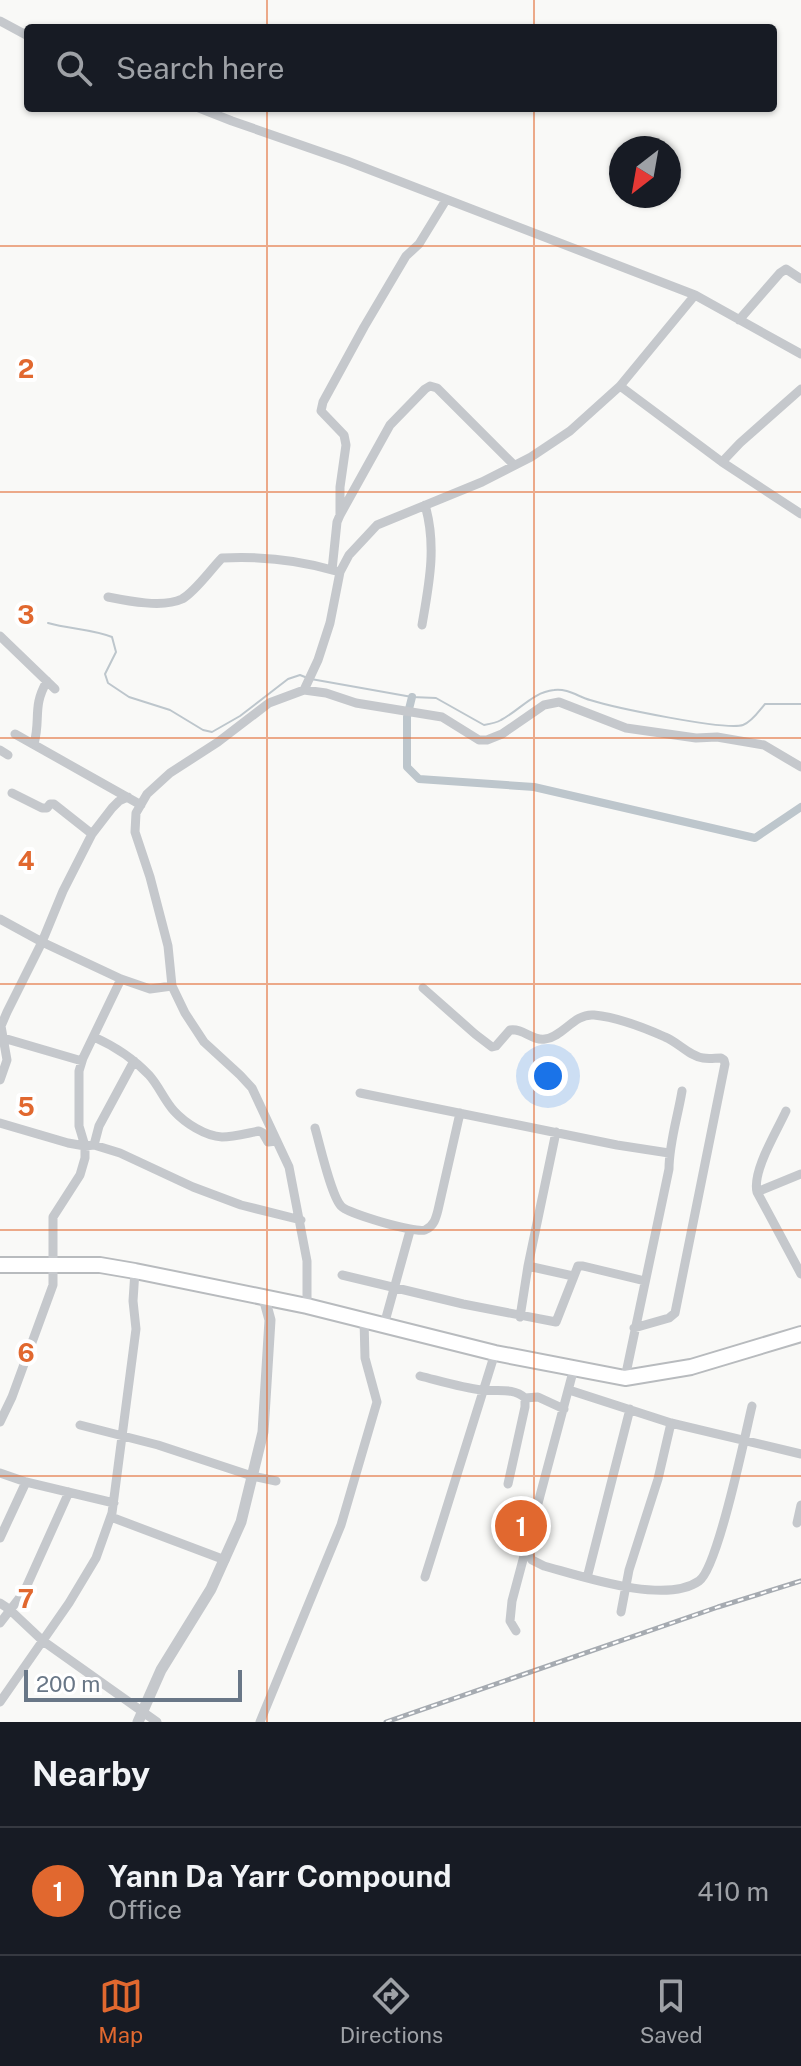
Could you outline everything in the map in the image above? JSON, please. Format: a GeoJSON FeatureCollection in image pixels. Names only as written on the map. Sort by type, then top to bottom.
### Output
{"type":"FeatureCollection","features":[{"type":"Feature","properties":{"kind":"highway"},"geometry":{"type":"LineString","coordinates":[[0,1265],[100,1265],[135,1271],[307,1306],[495,1353],[625,1378],[691,1367],[801,1334]]}},
{"type":"Feature","properties":{"kind":"street"},"geometry":{"type":"LineString","coordinates":[[0,21],[24,34]]}},
{"type":"Feature","properties":{"kind":"street"},"geometry":{"type":"LineString","coordinates":[[209,112],[347,161],[695,295],[801,354]]}},
{"type":"Feature","properties":{"kind":"street"},"geometry":{"type":"LineString","coordinates":[[340,515],[346,445],[344,435],[321,411],[323,402],[406,256],[419,244],[446,200]]}},
{"type":"Feature","properties":{"kind":"street"},"geometry":{"type":"LineString","coordinates":[[739,320],[786,269],[801,279]]}},
{"type":"Feature","properties":{"kind":"street"},"geometry":{"type":"LineString","coordinates":[[336,571],[377,525],[482,482],[531,457],[570,431],[620,386],[695,295]]}},
{"type":"Feature","properties":{"kind":"street"},"geometry":{"type":"LineString","coordinates":[[307,1306],[307,1261],[289,1167],[252,1088],[204,1042],[172,986],[168,946],[135,832],[136,813],[147,794],[170,773],[218,742],[269,703],[306,686],[330,623],[337,522],[390,425],[425,389],[430,386],[437,388],[514,465]]}},
{"type":"Feature","properties":{"kind":"street"},"geometry":{"type":"LineString","coordinates":[[620,386],[722,462],[801,514]]}},
{"type":"Feature","properties":{"kind":"street"},"geometry":{"type":"LineString","coordinates":[[722,462],[801,389]]}},
{"type":"Feature","properties":{"kind":"street"},"geometry":{"type":"LineString","coordinates":[[422,625],[431,570],[432,526],[425,505]]}},
{"type":"Feature","properties":{"kind":"street"},"geometry":{"type":"LineString","coordinates":[[108,597],[137,603],[169,602],[183,598],[222,558],[251,556],[313,564],[336,571]]}},
{"type":"Feature","properties":{"kind":"street"},"geometry":{"type":"LineString","coordinates":[[0,636],[55,689]]}},
{"type":"Feature","properties":{"kind":"street"},"geometry":{"type":"LineString","coordinates":[[34,744],[36,705],[47,681]]}},
{"type":"Feature","properties":{"kind":"street"},"geometry":{"type":"LineString","coordinates":[[306,686],[356,703],[442,717],[479,740],[502,734],[544,705],[559,702],[626,728],[696,738],[730,738],[764,745],[801,767]]}},
{"type":"Feature","properties":{"kind":"street"},"geometry":{"type":"LineString","coordinates":[[15,734],[141,805]]}},
{"type":"Feature","properties":{"kind":"street"},"geometry":{"type":"LineString","coordinates":[[12,793],[42,808],[54,804],[92,834]]}},
{"type":"Feature","properties":{"kind":"street"},"geometry":{"type":"LineString","coordinates":[[0,1080],[7,1060],[1,1026],[7,1012],[92,834],[112,808],[128,797]]}},
{"type":"Feature","properties":{"kind":"street"},"geometry":{"type":"LineString","coordinates":[[0,919],[121,979],[150,989],[172,986]]}},
{"type":"Feature","properties":{"kind":"street"},"geometry":{"type":"LineString","coordinates":[[89,1146],[79,1126],[79,1071],[121,979]]}},
{"type":"Feature","properties":{"kind":"street"},"geometry":{"type":"LineString","coordinates":[[423,988],[492,1047],[510,1030],[521,1030],[546,1039],[590,1014],[668,1038],[700,1058],[724,1060],[675,1313],[669,1318],[634,1328]]}},
{"type":"Feature","properties":{"kind":"street"},"geometry":{"type":"LineString","coordinates":[[1,1037],[82,1061]]}},
{"type":"Feature","properties":{"kind":"street"},"geometry":{"type":"LineString","coordinates":[[94,1037],[112,1045],[148,1074],[171,1109],[184,1121],[222,1137],[259,1131],[268,1142],[277,1141]]}},
{"type":"Feature","properties":{"kind":"street"},"geometry":{"type":"LineString","coordinates":[[0,1422],[53,1285],[53,1217],[80,1175],[89,1146],[134,1061]]}},
{"type":"Feature","properties":{"kind":"street"},"geometry":{"type":"LineString","coordinates":[[625,1378],[669,1169],[669,1153],[682,1091]]}},
{"type":"Feature","properties":{"kind":"street"},"geometry":{"type":"LineString","coordinates":[[360,1093],[669,1153]]}},
{"type":"Feature","properties":{"kind":"street"},"geometry":{"type":"LineString","coordinates":[[786,1111],[755,1184],[801,1274]]}},
{"type":"Feature","properties":{"kind":"street"},"geometry":{"type":"LineString","coordinates":[[315,1128],[341,1207],[410,1231],[423,1230],[434,1222],[460,1113]]}},
{"type":"Feature","properties":{"kind":"street"},"geometry":{"type":"LineString","coordinates":[[0,1123],[120,1153],[193,1187],[241,1205],[301,1220]]}},
{"type":"Feature","properties":{"kind":"street"},"geometry":{"type":"LineString","coordinates":[[520,1317],[556,1132]]}},
{"type":"Feature","properties":{"kind":"street"},"geometry":{"type":"LineString","coordinates":[[757,1192],[801,1174]]}},
{"type":"Feature","properties":{"kind":"street"},"geometry":{"type":"LineString","coordinates":[[384,1325],[410,1231]]}},
{"type":"Feature","properties":{"kind":"street"},"geometry":{"type":"LineString","coordinates":[[528,1266],[573,1276]]}},
{"type":"Feature","properties":{"kind":"street"},"geometry":{"type":"LineString","coordinates":[[342,1275],[520,1317],[556,1322],[578,1266],[645,1281]]}},
{"type":"Feature","properties":{"kind":"street"},"geometry":{"type":"LineString","coordinates":[[0,1702],[69,1603],[96,1558],[111,1517],[136,1329],[133,1301],[135,1271]]}},
{"type":"Feature","properties":{"kind":"street"},"geometry":{"type":"LineString","coordinates":[[140,1717],[161,1670],[211,1589],[241,1522],[263,1432],[270,1320],[264,1298]]}},
{"type":"Feature","properties":{"kind":"street"},"geometry":{"type":"LineString","coordinates":[[260,1722],[341,1525],[377,1402],[365,1358],[364,1320]]}},
{"type":"Feature","properties":{"kind":"street"},"geometry":{"type":"LineString","coordinates":[[425,1577],[495,1353]]}},
{"type":"Feature","properties":{"kind":"street"},"geometry":{"type":"LineString","coordinates":[[516,1631],[510,1621],[512,1601],[574,1368]]}},
{"type":"Feature","properties":{"kind":"street"},"geometry":{"type":"LineString","coordinates":[[420,1376],[483,1390],[509,1391],[525,1398],[538,1397],[564,1409]]}},
{"type":"Feature","properties":{"kind":"street"},"geometry":{"type":"LineString","coordinates":[[0,1389],[12,1397]]}},
{"type":"Feature","properties":{"kind":"street"},"geometry":{"type":"LineString","coordinates":[[569,1390],[671,1423],[801,1454]]}},
{"type":"Feature","properties":{"kind":"street"},"geometry":{"type":"LineString","coordinates":[[508,1484],[525,1398]]}},
{"type":"Feature","properties":{"kind":"street"},"geometry":{"type":"LineString","coordinates":[[526,1549],[536,1563],[626,1586],[663,1592],[697,1583],[711,1564],[752,1406]]}},
{"type":"Feature","properties":{"kind":"street"},"geometry":{"type":"LineString","coordinates":[[587,1578],[630,1409]]}},
{"type":"Feature","properties":{"kind":"street"},"geometry":{"type":"LineString","coordinates":[[621,1612],[671,1423]]}},
{"type":"Feature","properties":{"kind":"street"},"geometry":{"type":"LineString","coordinates":[[80,1425],[276,1481]]}},
{"type":"Feature","properties":{"kind":"street"},"geometry":{"type":"LineString","coordinates":[[0,1473],[114,1503]]}},
{"type":"Feature","properties":{"kind":"street"},"geometry":{"type":"LineString","coordinates":[[0,1538],[26,1482]]}},
{"type":"Feature","properties":{"kind":"street"},"geometry":{"type":"LineString","coordinates":[[0,1623],[5,1606],[24,1592],[69,1492]]}},
{"type":"Feature","properties":{"kind":"street"},"geometry":{"type":"LineString","coordinates":[[797,1523],[801,1505]]}},
{"type":"Feature","properties":{"kind":"street"},"geometry":{"type":"LineString","coordinates":[[111,1517],[225,1560]]}},
{"type":"Feature","properties":{"kind":"street"},"geometry":{"type":"LineString","coordinates":[[5,1606],[43,1641],[140,1717],[157,1722]]}},
{"type":"Feature","properties":{"kind":"waterway"},"geometry":{"type":"LineString","coordinates":[[48,623],[112,637],[116,652],[105,674],[108,683],[129,697],[170,710],[203,730],[212,732],[240,716],[288,679],[300,675],[305,677]]}},
{"type":"Feature","properties":{"kind":"waterway"},"geometry":{"type":"LineString","coordinates":[[311,679],[412,697],[436,698],[484,725],[499,721],[533,698],[554,690],[564,690],[643,713],[732,726],[746,724],[765,704],[801,704]]}},
{"type":"Feature","properties":{"kind":"waterway"},"geometry":{"type":"LineString","coordinates":[[412,697],[407,717],[407,767],[419,779],[534,787],[755,838],[801,807]]}},
{"type":"Feature","properties":{"kind":"railway"},"geometry":{"type":"LineString","coordinates":[[386,1722],[801,1581]]}},
{"type":"Feature","properties":{"kind":"place","name":"Yann Da Yarr Compound"},"geometry":{"type":"Point","coordinates":[521,1526]}}]}
